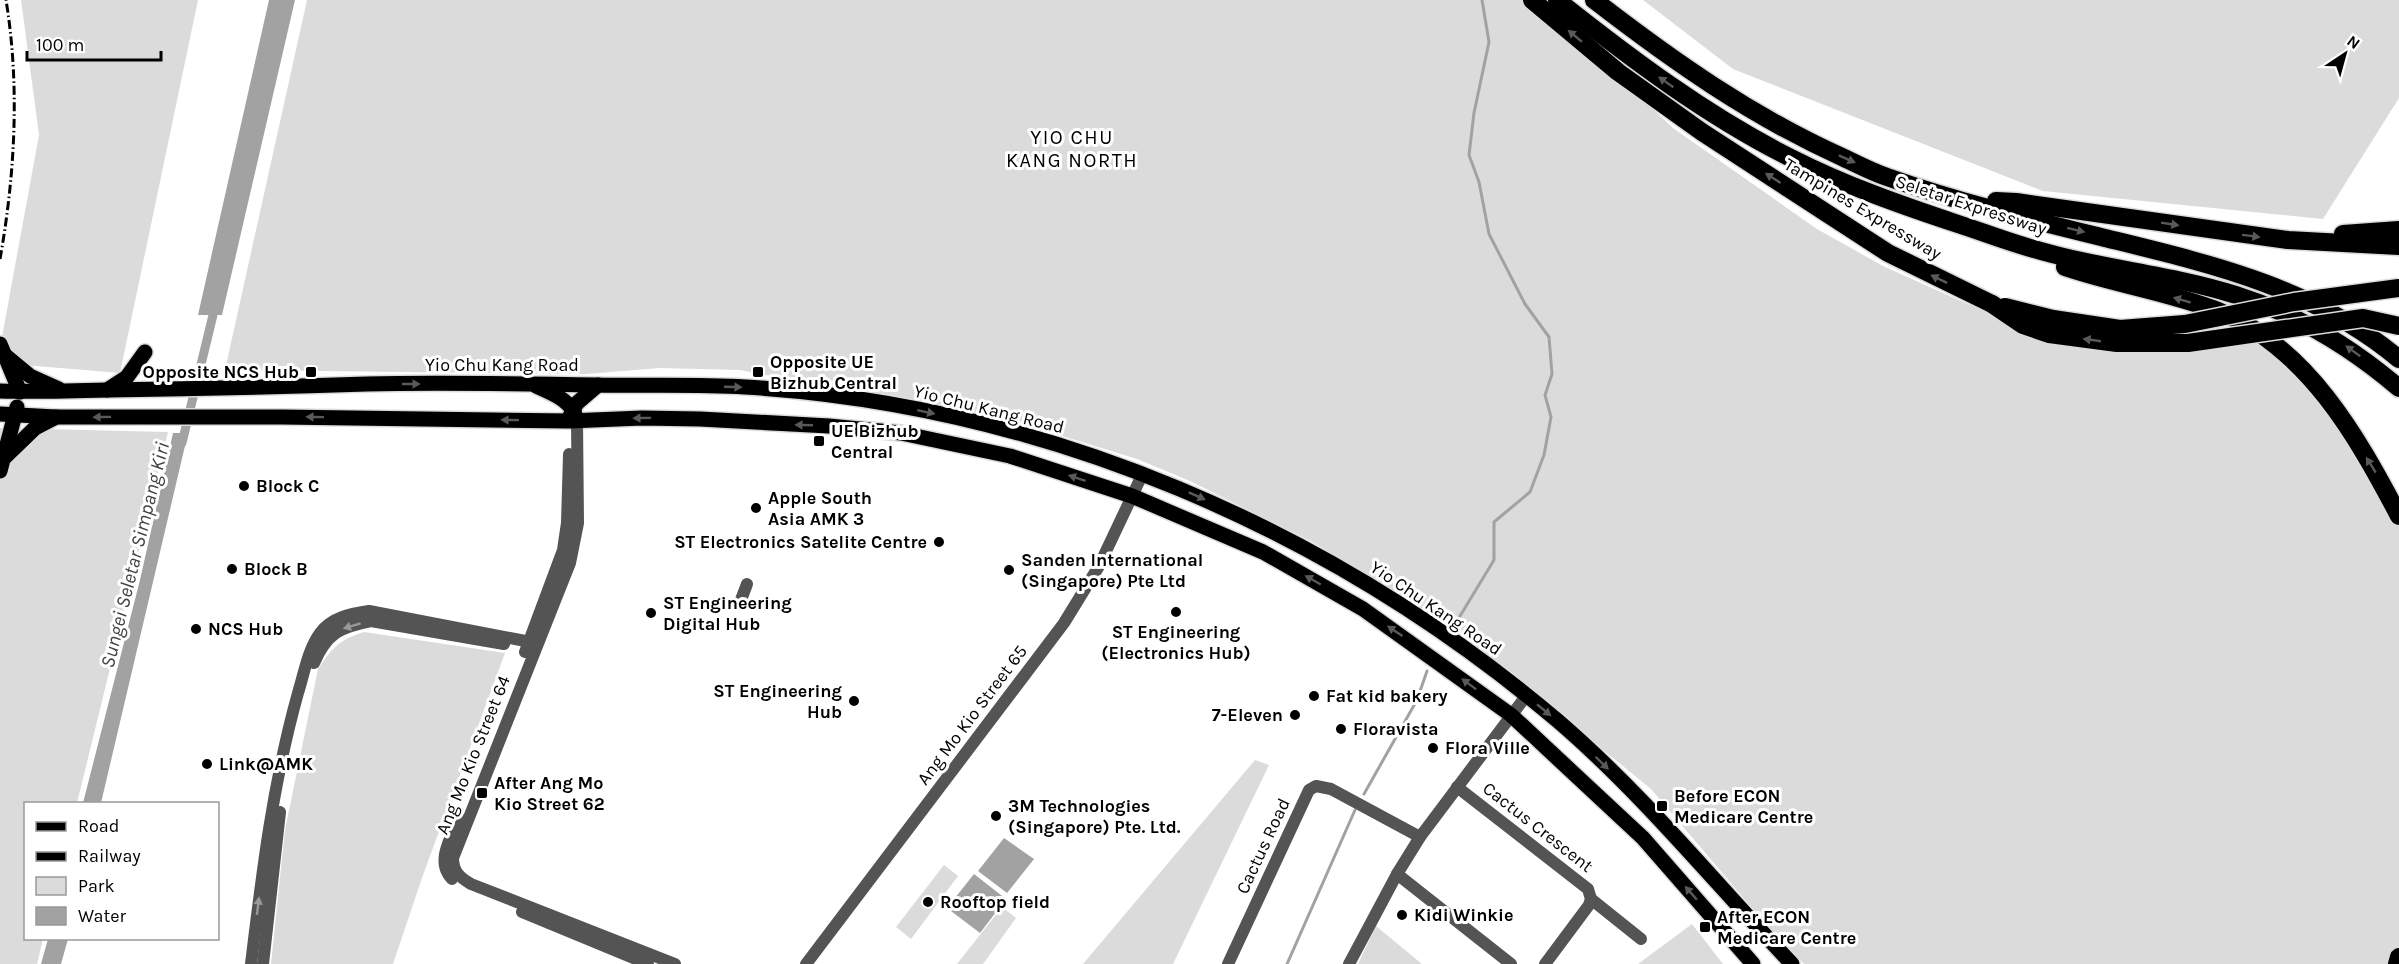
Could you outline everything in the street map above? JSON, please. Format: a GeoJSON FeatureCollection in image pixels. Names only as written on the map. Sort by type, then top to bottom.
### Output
{"type":"FeatureCollection","features":[{"type":"Feature","properties":{"kind":"highway","name":"Tampines Expressway"},"geometry":{"type":"LineString","coordinates":[[1532,0],[1618,72],[1702,132],[1888,253],[1992,304],[2053,319],[2120,330],[2185,324],[2295,302],[2399,288]]}},
{"type":"Feature","properties":{"kind":"highway","name":"Seletar Expressway"},"geometry":{"type":"LineString","coordinates":[[1557,0],[1622,51],[1711,112],[1791,158],[1907,207],[2035,250],[2181,280],[2238,295],[2292,317],[2340,342],[2399,388]]}},
{"type":"Feature","properties":{"kind":"highway","name":"Seletar Expressway"},"geometry":{"type":"LineString","coordinates":[[1594,0],[1721,93],[1801,139],[1886,177],[1978,205],[2190,257],[2257,278],[2324,308],[2377,339],[2399,359]]}},
{"type":"Feature","properties":{"kind":"highway"},"geometry":{"type":"LineString","coordinates":[[1978,205],[2016,202],[2288,240],[2399,246]]}},
{"type":"Feature","properties":{"kind":"highway"},"geometry":{"type":"LineString","coordinates":[[2288,240],[2326,234],[2399,230]]}},
{"type":"Feature","properties":{"kind":"highway"},"geometry":{"type":"LineString","coordinates":[[2035,250],[2056,264],[2067,268],[2219,312],[2275,345],[2304,370],[2327,398],[2373,467],[2399,516]]}},
{"type":"Feature","properties":{"kind":"highway"},"geometry":{"type":"LineString","coordinates":[[1992,304],[2023,325],[2049,334],[2117,343],[2188,343],[2363,318],[2399,327]]}},
{"type":"Feature","properties":{"kind":"highway"},"geometry":{"type":"LineString","coordinates":[[2377,339],[2399,346]]}},
{"type":"Feature","properties":{"kind":"highway"},"geometry":{"type":"LineString","coordinates":[[2397,964],[2399,957]]}},
{"type":"Feature","properties":{"kind":"main road"},"geometry":{"type":"LineString","coordinates":[[2,465],[8,414],[20,392],[3,350]]}},
{"type":"Feature","properties":{"kind":"main road"},"geometry":{"type":"LineString","coordinates":[[3,350],[30,376],[67,392]]}},
{"type":"Feature","properties":{"kind":"main road"},"geometry":{"type":"LineString","coordinates":[[107,390],[120,384],[146,352]]}},
{"type":"Feature","properties":{"kind":"main road","name":"Yio Chu Kang Road"},"geometry":{"type":"LineString","coordinates":[[0,391],[179,390],[374,384],[746,387],[923,411],[1032,437],[1143,473],[1274,531],[1355,577],[1456,644],[1563,725],[1641,801],[1744,915],[1792,964]]}},
{"type":"Feature","properties":{"kind":"main road"},"geometry":{"type":"LineString","coordinates":[[531,384],[559,397],[573,417]]}},
{"type":"Feature","properties":{"kind":"main road"},"geometry":{"type":"LineString","coordinates":[[573,417],[581,398],[598,385]]}},
{"type":"Feature","properties":{"kind":"main road"},"geometry":{"type":"LineString","coordinates":[[8,414],[56,417],[700,419],[829,426],[901,433],[1010,456],[1132,496],[1263,552],[1363,609],[1511,715],[1643,838],[1753,964]]}},
{"type":"Feature","properties":{"kind":"main road"},"geometry":{"type":"LineString","coordinates":[[2,465],[35,428],[56,417]]}},
{"type":"Feature","properties":{"kind":"main road"},"geometry":{"type":"LineString","coordinates":[[1730,937],[1726,926],[1729,919],[1735,914],[1744,915]]}},
{"type":"Feature","properties":{"kind":"street","name":"Ang Mo Kio Street 64"},"geometry":{"type":"LineString","coordinates":[[573,417],[563,550],[532,646],[453,858],[456,873],[471,884],[675,964]]}},
{"type":"Feature","properties":{"kind":"street","name":"Ang Mo Kio Street 65"},"geometry":{"type":"LineString","coordinates":[[806,964],[1064,623],[1099,566],[1143,473]]}},
{"type":"Feature","properties":{"kind":"street"},"geometry":{"type":"LineString","coordinates":[[739,605],[747,584]]}},
{"type":"Feature","properties":{"kind":"street"},"geometry":{"type":"LineString","coordinates":[[251,964],[264,853],[284,757],[310,653],[322,631],[331,622],[349,614],[369,611],[532,646]]}},
{"type":"Feature","properties":{"kind":"street"},"geometry":{"type":"LineString","coordinates":[[263,964],[278,825],[290,759],[306,690],[315,661],[324,643],[336,632],[351,625],[371,621],[532,646]]}},
{"type":"Feature","properties":{"kind":"street","name":"Ang Mo Kio Street 64"},"geometry":{"type":"LineString","coordinates":[[532,646],[448,843],[443,864],[449,876],[460,887],[648,964]]}},
{"type":"Feature","properties":{"kind":"street"},"geometry":{"type":"LineString","coordinates":[[1349,964],[1397,874],[1420,837],[1526,696]]}},
{"type":"Feature","properties":{"kind":"street","name":"Cactus Road"},"geometry":{"type":"LineString","coordinates":[[1228,964],[1309,790],[1316,786],[1331,789],[1420,837]]}},
{"type":"Feature","properties":{"kind":"street","name":"Cactus Crescent"},"geometry":{"type":"LineString","coordinates":[[1457,787],[1588,888],[1591,899],[1641,939]]}},
{"type":"Feature","properties":{"kind":"street"},"geometry":{"type":"LineString","coordinates":[[1397,874],[1511,964]]}},
{"type":"Feature","properties":{"kind":"street","name":"Cactus Crescent"},"geometry":{"type":"LineString","coordinates":[[1545,964],[1591,899]]}},
{"type":"Feature","properties":{"kind":"green space"},"geometry":{"type":"Polygon","coordinates":[[[21,0],[198,0],[120,373],[0,363],[0,348],[39,135],[21,0]]]}},
{"type":"Feature","properties":{"kind":"green space"},"geometry":{"type":"Polygon","coordinates":[[[307,0],[1521,0],[1624,82],[1673,128],[1817,229],[1883,266],[1965,303],[2021,322],[2156,337],[2232,328],[2263,344],[2319,397],[2373,477],[2399,526],[2399,964],[1804,964],[1775,935],[1651,789],[1482,651],[1445,624],[1313,542],[1190,481],[1137,459],[1017,422],[950,406],[884,397],[740,370],[660,368],[586,374],[225,370],[307,0]]]}},
{"type":"Feature","properties":{"kind":"green space"},"geometry":{"type":"Polygon","coordinates":[[[1643,0],[2399,0],[2399,98],[2323,219],[2043,191],[1733,69],[1643,0]]]}},
{"type":"Feature","properties":{"kind":"green space"},"geometry":{"type":"Polygon","coordinates":[[[0,428],[168,432],[77,802],[24,802],[24,940],[43,940],[37,964],[0,964],[0,428]]]}},
{"type":"Feature","properties":{"kind":"green space"},"geometry":{"type":"Polygon","coordinates":[[[364,632],[505,653],[423,875],[393,964],[271,964],[285,830],[318,669],[337,645],[364,632]]]}},
{"type":"Feature","properties":{"kind":"green space"},"geometry":{"type":"Polygon","coordinates":[[[1255,760],[1269,765],[1173,964],[1083,964],[1255,760]]]}},
{"type":"Feature","properties":{"kind":"green space","name":"Rooftop field"},"geometry":{"type":"Polygon","coordinates":[[[944,865],[958,876],[911,939],[896,927],[944,865]]]}},
{"type":"Feature","properties":{"kind":"green space"},"geometry":{"type":"Polygon","coordinates":[[[1002,907],[1016,918],[983,964],[957,964],[1002,907]]]}},
{"type":"Feature","properties":{"kind":"green space"},"geometry":{"type":"Polygon","coordinates":[[[1692,924],[1723,964],[1638,964],[1692,924]]]}},
{"type":"Feature","properties":{"kind":"green space"},"geometry":{"type":"Polygon","coordinates":[[[1376,926],[1422,964],[1358,964],[1376,926]]]}},
{"type":"Feature","properties":{"kind":"water"},"geometry":{"type":"Polygon","coordinates":[[[269,0],[295,0],[222,315],[198,315],[269,0]]]}},
{"type":"Feature","properties":{"kind":"water"},"geometry":{"type":"Polygon","coordinates":[[[173,433],[188,433],[101,802],[83,802],[140,580],[173,433]]]}},
{"type":"Feature","properties":{"kind":"water","name":"Rooftop field"},"geometry":{"type":"Polygon","coordinates":[[[1004,838],[1034,859],[1007,893],[978,871],[1004,838]]]}},
{"type":"Feature","properties":{"kind":"water","name":"Rooftop field"},"geometry":{"type":"Polygon","coordinates":[[[974,874],[1006,899],[980,933],[947,908],[974,874]]]}},
{"type":"Feature","properties":{"kind":"water"},"geometry":{"type":"Polygon","coordinates":[[[48,940],[68,940],[61,964],[41,964],[48,940]]]}},
{"type":"Feature","properties":{"kind":"waterway"},"geometry":{"type":"LineString","coordinates":[[1457,621],[1494,560],[1494,522],[1530,492],[1544,455],[1551,417],[1545,395],[1552,374],[1549,337],[1525,304],[1489,234],[1479,182],[1469,155],[1474,113],[1489,42],[1482,0]]}},
{"type":"Feature","properties":{"kind":"waterway","name":"Sungei Seletar Simpang Kiri"},"geometry":{"type":"LineString","coordinates":[[182,443],[213,315]]}},
{"type":"Feature","properties":{"kind":"waterway"},"geometry":{"type":"LineString","coordinates":[[1364,794],[1417,700],[1427,671]]}},
{"type":"Feature","properties":{"kind":"waterway"},"geometry":{"type":"LineString","coordinates":[[1287,964],[1355,810]]}},
{"type":"Feature","properties":{"kind":"railway"},"geometry":{"type":"LineString","coordinates":[[0,259],[9,195],[14,130],[13,65],[6,0]]}},
{"type":"Feature","properties":{"kind":"place","name":"Opposite NCS Hub"},"geometry":{"type":"Point","coordinates":[311,372]}},
{"type":"Feature","properties":{"kind":"place","name":"Opposite UE Bizhub Central"},"geometry":{"type":"Point","coordinates":[758,372]}},
{"type":"Feature","properties":{"kind":"place","name":"UE Bizhub Central"},"geometry":{"type":"Point","coordinates":[819,441]}},
{"type":"Feature","properties":{"kind":"place","name":"Block C"},"geometry":{"type":"Point","coordinates":[244,486]}},
{"type":"Feature","properties":{"kind":"place","name":"Apple South Asia AMK 3"},"geometry":{"type":"Point","coordinates":[756,508]}},
{"type":"Feature","properties":{"kind":"place","name":"ST Electronics Satelite Centre"},"geometry":{"type":"Point","coordinates":[939,542]}},
{"type":"Feature","properties":{"kind":"place","name":"Block B"},"geometry":{"type":"Point","coordinates":[232,569]}},
{"type":"Feature","properties":{"kind":"place","name":"Sanden International (Singapore) Pte Ltd"},"geometry":{"type":"Point","coordinates":[1009,570]}},
{"type":"Feature","properties":{"kind":"place","name":"ST Engineering (Electronics Hub)"},"geometry":{"type":"Point","coordinates":[1176,612]}},
{"type":"Feature","properties":{"kind":"place","name":"ST Engineering Digital Hub"},"geometry":{"type":"Point","coordinates":[651,613]}},
{"type":"Feature","properties":{"kind":"place","name":"NCS Hub"},"geometry":{"type":"Point","coordinates":[196,629]}},
{"type":"Feature","properties":{"kind":"place","name":"Fat kid bakery"},"geometry":{"type":"Point","coordinates":[1314,696]}},
{"type":"Feature","properties":{"kind":"place","name":"ST Engineering Hub"},"geometry":{"type":"Point","coordinates":[854,701]}},
{"type":"Feature","properties":{"kind":"place","name":"7-Eleven"},"geometry":{"type":"Point","coordinates":[1295,715]}},
{"type":"Feature","properties":{"kind":"place","name":"Floravista"},"geometry":{"type":"Point","coordinates":[1341,729]}},
{"type":"Feature","properties":{"kind":"place","name":"Flora Ville"},"geometry":{"type":"Point","coordinates":[1433,748]}},
{"type":"Feature","properties":{"kind":"place","name":"Link@AMK"},"geometry":{"type":"Point","coordinates":[207,764]}},
{"type":"Feature","properties":{"kind":"place","name":"After Ang Mo Kio Street 62"},"geometry":{"type":"Point","coordinates":[482,793]}},
{"type":"Feature","properties":{"kind":"place","name":"Before ECON Medicare Centre"},"geometry":{"type":"Point","coordinates":[1662,806]}},
{"type":"Feature","properties":{"kind":"place","name":"3M Technologies (Singapore) Pte. Ltd."},"geometry":{"type":"Point","coordinates":[996,816]}},
{"type":"Feature","properties":{"kind":"place","name":"Rooftop field"},"geometry":{"type":"Point","coordinates":[928,902]}},
{"type":"Feature","properties":{"kind":"place","name":"Kidi Winkie"},"geometry":{"type":"Point","coordinates":[1402,915]}},
{"type":"Feature","properties":{"kind":"place","name":"After ECON Medicare Centre"},"geometry":{"type":"Point","coordinates":[1705,927]}},
{"type":"Feature","properties":{"kind":"district","name":"YIO CHU KANG NORTH"},"geometry":{"type":"Point","coordinates":[1072,148]}}]}
